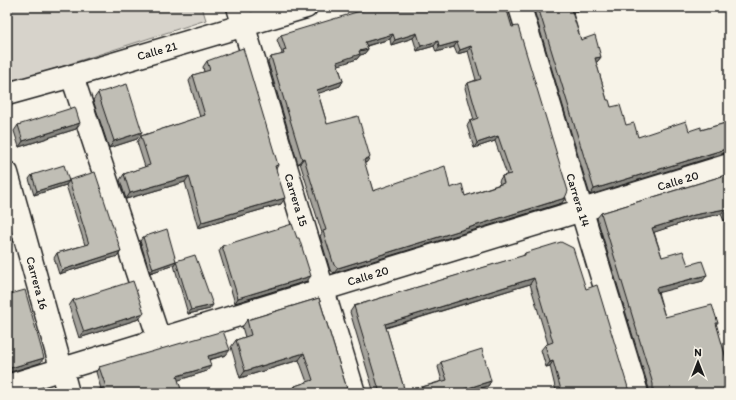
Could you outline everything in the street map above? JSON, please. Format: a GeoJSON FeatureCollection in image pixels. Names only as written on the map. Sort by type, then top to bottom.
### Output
{"type":"FeatureCollection","features":[{"type":"Feature","properties":{"kind":"main road","name":"Calle 21"},"geometry":{"type":"LineString","coordinates":[[7,94],[72,76],[241,16],[306,7]]}},
{"type":"Feature","properties":{"kind":"main road","name":"Carrera 14"},"geometry":{"type":"LineString","coordinates":[[520,7],[637,393]]}},
{"type":"Feature","properties":{"kind":"main road","name":"Carrera 15"},"geometry":{"type":"LineString","coordinates":[[241,16],[354,393]]}},
{"type":"Feature","properties":{"kind":"main road"},"geometry":{"type":"LineString","coordinates":[[72,76],[159,339]]}},
{"type":"Feature","properties":{"kind":"main road","name":"Calle 20"},"geometry":{"type":"LineString","coordinates":[[7,386],[729,165]]}},
{"type":"Feature","properties":{"kind":"main road","name":"Carrera 16"},"geometry":{"type":"LineString","coordinates":[[7,173],[68,393]]}},
{"type":"Feature","properties":{"kind":"shaded area"},"geometry":{"type":"Polygon","coordinates":[[[7,7],[202,7],[206,20],[7,84],[7,7]]]}},
{"type":"Feature","properties":{"kind":"building"},"geometry":{"type":"Polygon","coordinates":[[[373,7],[506,7],[512,27],[518,26],[568,191],[565,198],[338,268],[334,265],[323,231],[326,230],[304,158],[302,159],[271,57],[284,54],[283,51],[286,50],[281,35],[373,7]],[[417,33],[395,40],[393,34],[365,42],[368,49],[359,51],[360,54],[337,62],[343,81],[317,90],[327,124],[358,116],[370,157],[364,160],[373,191],[445,166],[450,188],[462,184],[465,196],[504,183],[502,176],[511,174],[498,136],[477,143],[470,121],[478,118],[468,83],[481,79],[471,46],[460,50],[457,42],[439,47],[438,41],[421,46],[417,33]]]}},
{"type":"Feature","properties":{"kind":"building"},"geometry":{"type":"Polygon","coordinates":[[[538,7],[578,7],[571,9],[581,40],[595,35],[601,57],[595,58],[607,100],[609,100],[611,107],[620,105],[626,125],[634,123],[638,137],[686,121],[689,131],[701,127],[701,130],[729,122],[729,148],[594,189],[538,7]]]}},
{"type":"Feature","properties":{"kind":"building"},"geometry":{"type":"Polygon","coordinates":[[[243,48],[278,165],[275,166],[285,198],[202,222],[189,176],[130,193],[124,174],[150,165],[141,136],[205,115],[193,75],[210,70],[207,61],[243,48]]]}},
{"type":"Feature","properties":{"kind":"building"},"geometry":{"type":"Polygon","coordinates":[[[127,84],[142,132],[114,141],[98,93],[127,84]]]}},
{"type":"Feature","properties":{"kind":"building"},"geometry":{"type":"Polygon","coordinates":[[[75,107],[80,123],[23,141],[18,125],[75,107]]]}},
{"type":"Feature","properties":{"kind":"building"},"geometry":{"type":"Polygon","coordinates":[[[64,165],[69,181],[37,191],[32,175],[64,165]]]}},
{"type":"Feature","properties":{"kind":"building"},"geometry":{"type":"Polygon","coordinates":[[[95,172],[121,251],[62,270],[57,253],[89,244],[69,180],[95,172]]]}},
{"type":"Feature","properties":{"kind":"building"},"geometry":{"type":"Polygon","coordinates":[[[729,174],[729,216],[725,209],[694,215],[652,228],[662,257],[683,251],[688,265],[702,261],[707,275],[656,288],[665,317],[712,305],[718,323],[716,323],[726,358],[729,358],[729,393],[652,393],[653,384],[601,213],[729,174]]]}},
{"type":"Feature","properties":{"kind":"building"},"geometry":{"type":"Polygon","coordinates":[[[7,219],[13,240],[7,242],[7,219]]]}},
{"type":"Feature","properties":{"kind":"building"},"geometry":{"type":"Polygon","coordinates":[[[292,224],[297,238],[299,238],[311,276],[238,298],[222,246],[292,224]]]}},
{"type":"Feature","properties":{"kind":"building"},"geometry":{"type":"Polygon","coordinates":[[[167,229],[176,261],[153,269],[143,237],[167,229]]]}},
{"type":"Feature","properties":{"kind":"building"},"geometry":{"type":"Polygon","coordinates":[[[561,242],[573,248],[586,289],[597,285],[630,393],[551,393],[561,390],[553,361],[550,362],[545,345],[553,342],[534,278],[385,324],[405,392],[447,380],[441,362],[482,349],[491,381],[452,393],[380,393],[354,306],[525,255],[525,253],[561,242]]]}},
{"type":"Feature","properties":{"kind":"building"},"geometry":{"type":"Polygon","coordinates":[[[195,255],[213,305],[191,310],[176,261],[195,255]]]}},
{"type":"Feature","properties":{"kind":"building"},"geometry":{"type":"Polygon","coordinates":[[[133,281],[144,313],[84,332],[73,300],[133,281]]]}},
{"type":"Feature","properties":{"kind":"building"},"geometry":{"type":"Polygon","coordinates":[[[25,290],[44,358],[7,369],[7,295],[25,290]]]}},
{"type":"Feature","properties":{"kind":"building"},"geometry":{"type":"Polygon","coordinates":[[[319,298],[347,389],[350,393],[297,393],[295,386],[313,380],[304,353],[245,371],[236,340],[251,335],[247,320],[319,298]]]}},
{"type":"Feature","properties":{"kind":"building"},"geometry":{"type":"Polygon","coordinates":[[[223,331],[230,350],[208,356],[211,366],[177,376],[182,393],[91,392],[106,387],[99,367],[223,331]]]}},
{"type":"Feature","properties":{"kind":"building"},"geometry":{"type":"Polygon","coordinates":[[[54,388],[55,392],[60,391],[61,393],[39,393],[54,388]]]}}]}
